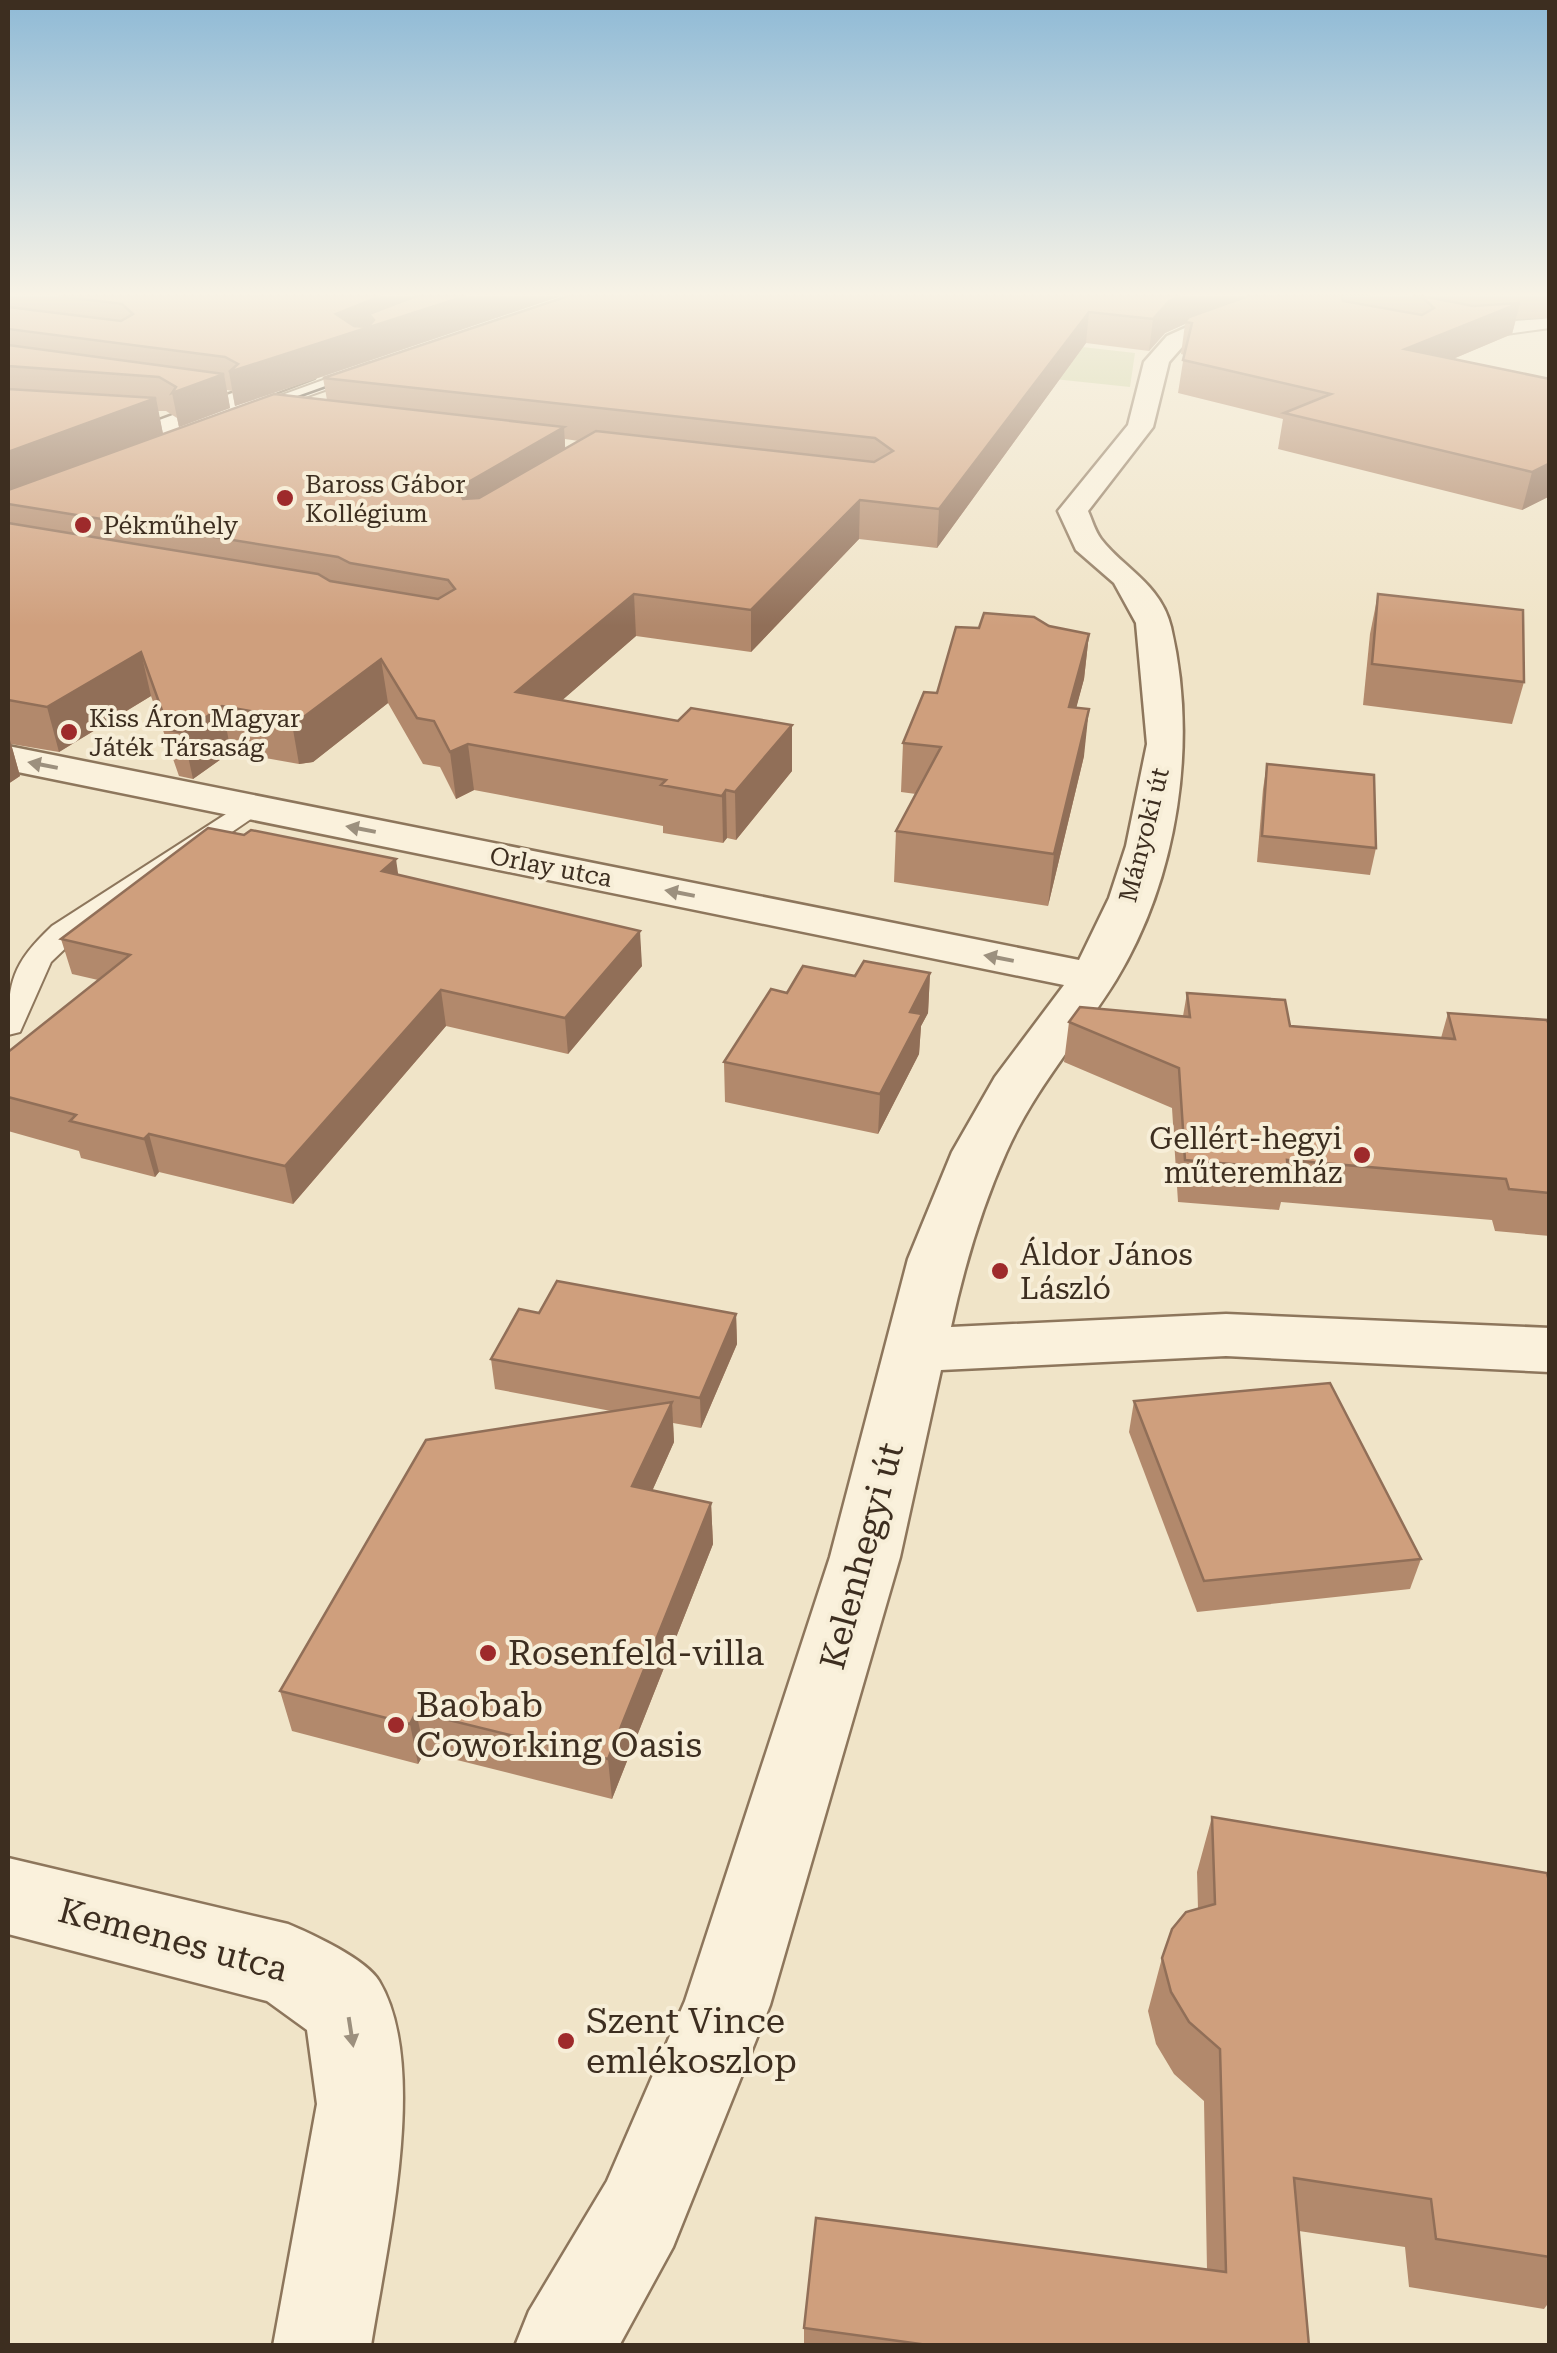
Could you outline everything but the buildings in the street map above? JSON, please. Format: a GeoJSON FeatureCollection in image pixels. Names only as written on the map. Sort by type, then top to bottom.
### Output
{"type":"FeatureCollection","features":[{"type":"Feature","properties":{"kind":"street"},"geometry":{"type":"LineString","coordinates":[[8,486],[213,406]]}},
{"type":"Feature","properties":{"kind":"street"},"geometry":{"type":"LineString","coordinates":[[104,480],[286,419],[309,406]]}},
{"type":"Feature","properties":{"kind":"street","name":"Mányoki út"},"geometry":{"type":"LineString","coordinates":[[916,1350],[937,1258],[979,1152],[1021,1078],[1094,977],[1130,898],[1147,846],[1166,744],[1166,713],[1153,623],[1127,578],[1087,544],[1073,511],[1085,488],[1138,429],[1148,406]]}},
{"type":"Feature","properties":{"kind":"street"},"geometry":{"type":"LineString","coordinates":[[109,422],[166,423]]}},
{"type":"Feature","properties":{"kind":"street","name":"Orlay utca"},"geometry":{"type":"LineString","coordinates":[[8,758],[1094,977]]}},
{"type":"Feature","properties":{"kind":"street"},"geometry":{"type":"LineString","coordinates":[[916,1350],[1226,1335],[1550,1350]]}},
{"type":"Feature","properties":{"kind":"street","name":"Kelenhegyi út"},"geometry":{"type":"LineString","coordinates":[[564,2346],[640,2214],[727,2004],[865,1557],[916,1350]]}},
{"type":"Feature","properties":{"kind":"street","name":"Kemenes utca"},"geometry":{"type":"LineString","coordinates":[[8,1896],[288,1965],[347,2008],[362,2104],[322,2346]]}},
{"type":"Feature","properties":{"kind":"lane"},"geometry":{"type":"LineString","coordinates":[[8,504],[265,406]]}},
{"type":"Feature","properties":{"kind":"lane"},"geometry":{"type":"LineString","coordinates":[[8,1025],[37,958],[63,933],[251,806]]}},
{"type":"Feature","properties":{"kind":"place","name":"Baross Gábor Kollégium"},"geometry":{"type":"Point","coordinates":[285,498]}},
{"type":"Feature","properties":{"kind":"place","name":"Pékműhely"},"geometry":{"type":"Point","coordinates":[83,525]}},
{"type":"Feature","properties":{"kind":"place","name":"Kiss Áron Magyar Játék Társaság"},"geometry":{"type":"Point","coordinates":[69,732]}},
{"type":"Feature","properties":{"kind":"place","name":"Gellért-hegyi műteremház"},"geometry":{"type":"Point","coordinates":[1362,1155]}},
{"type":"Feature","properties":{"kind":"place","name":"Áldor János László"},"geometry":{"type":"Point","coordinates":[1000,1271]}},
{"type":"Feature","properties":{"kind":"place","name":"Rosenfeld-villa"},"geometry":{"type":"Point","coordinates":[488,1653]}},
{"type":"Feature","properties":{"kind":"place","name":"Baobab Coworking Oasis"},"geometry":{"type":"Point","coordinates":[396,1725]}},
{"type":"Feature","properties":{"kind":"place","name":"Szent Vince emlékoszlop"},"geometry":{"type":"Point","coordinates":[566,2041]}}]}
